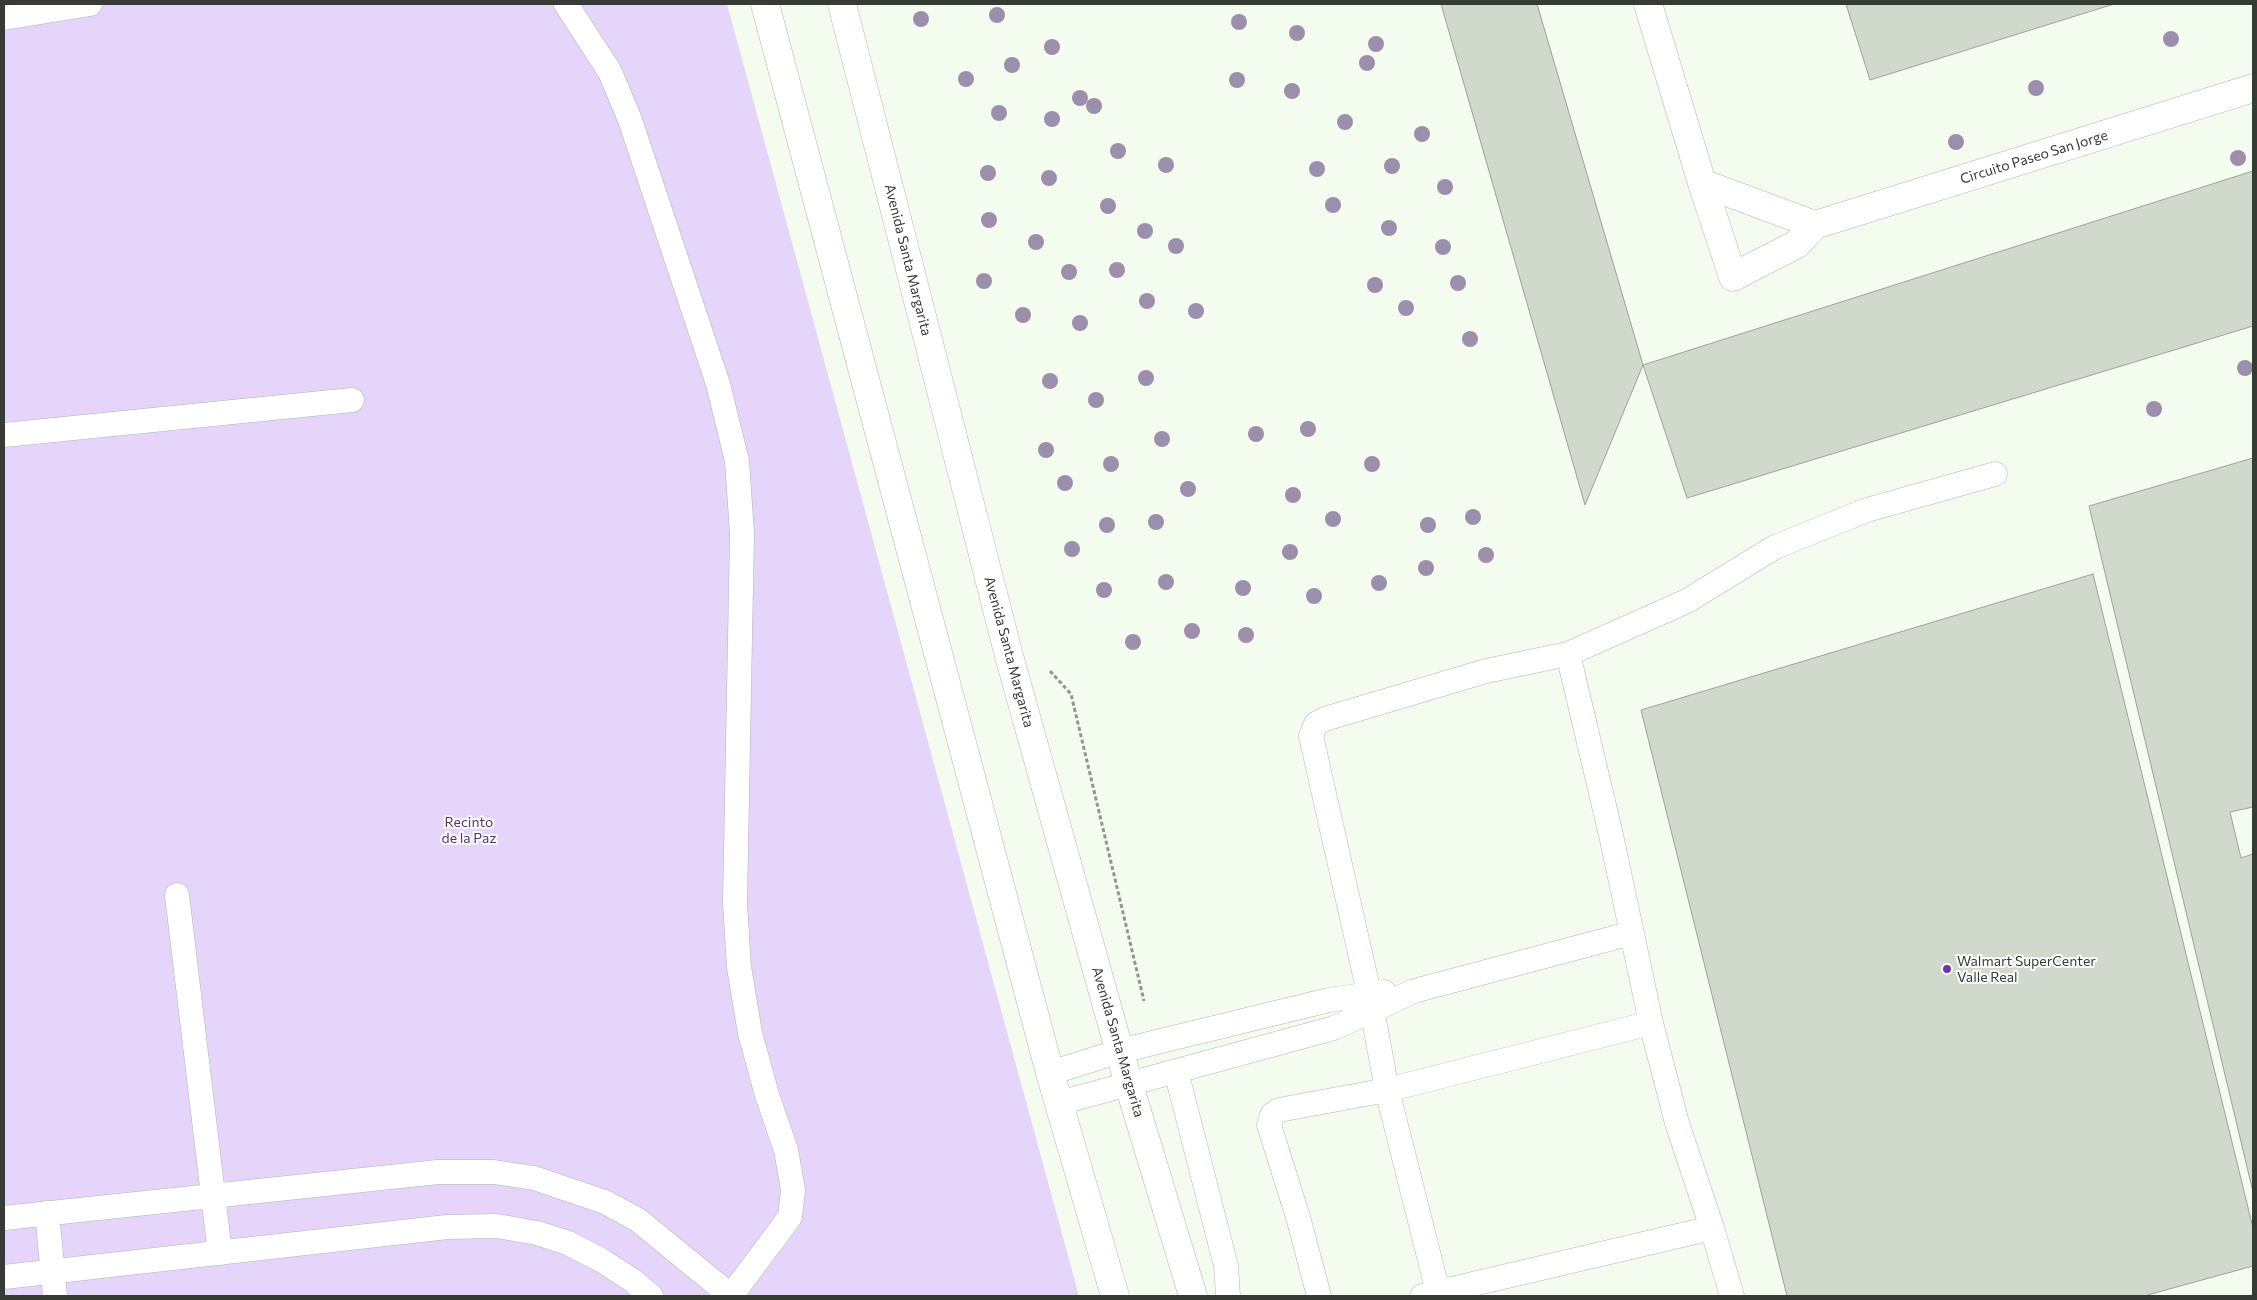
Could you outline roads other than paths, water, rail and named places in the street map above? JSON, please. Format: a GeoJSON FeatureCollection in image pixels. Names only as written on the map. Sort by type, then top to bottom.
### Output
{"type":"FeatureCollection","features":[{"type":"Feature","properties":{"kind":"main road"},"geometry":{"type":"LineString","coordinates":[[765,4],[1050,1072],[1115,1296]]}},
{"type":"Feature","properties":{"kind":"main road","name":"Avenida Santa Margarita"},"geometry":{"type":"LineString","coordinates":[[842,4],[1009,656],[1129,1085],[1193,1296]]}},
{"type":"Feature","properties":{"kind":"main road","name":"Circuito Paseo San Jorge"},"geometry":{"type":"LineString","coordinates":[[1648,4],[1702,183],[1733,277],[1797,244],[1815,225],[2253,88]]}},
{"type":"Feature","properties":{"kind":"main road"},"geometry":{"type":"LineString","coordinates":[[1702,183],[1815,225]]}},
{"type":"Feature","properties":{"kind":"lane"},"geometry":{"type":"LineString","coordinates":[[4,18],[90,4]]}},
{"type":"Feature","properties":{"kind":"lane"},"geometry":{"type":"LineString","coordinates":[[4,1218],[438,1172],[494,1172],[534,1178],[605,1202],[638,1220],[731,1296],[790,1217],[793,1190],[786,1150],[767,1095],[750,1033],[739,967],[735,885],[742,533],[737,461],[718,384],[630,120],[610,72],[566,4]]}},
{"type":"Feature","properties":{"kind":"lane"},"geometry":{"type":"LineString","coordinates":[[4,435],[352,400]]}},
{"type":"Feature","properties":{"kind":"lane"},"geometry":{"type":"LineString","coordinates":[[1712,1228],[1430,1294],[1387,1090],[1371,1002],[1311,736],[1316,724],[1325,719],[1486,671],[1568,654],[1687,601],[1775,547],[1867,510],[1995,474]]}},
{"type":"Feature","properties":{"kind":"lane"},"geometry":{"type":"LineString","coordinates":[[1568,654],[1651,1024],[1677,1123],[1712,1228],[1732,1296]]}},
{"type":"Feature","properties":{"kind":"lane"},"geometry":{"type":"LineString","coordinates":[[177,895],[220,1253]]}},
{"type":"Feature","properties":{"kind":"lane"},"geometry":{"type":"LineString","coordinates":[[1050,1072],[1120,1051],[1329,1000],[1371,1002],[1632,933]]}},
{"type":"Feature","properties":{"kind":"lane"},"geometry":{"type":"LineString","coordinates":[[1059,1103],[1334,1028],[1371,1002]]}},
{"type":"Feature","properties":{"kind":"lane"},"geometry":{"type":"LineString","coordinates":[[1319,1296],[1298,1217],[1270,1125],[1272,1115],[1279,1110],[1387,1090],[1651,1024]]}},
{"type":"Feature","properties":{"kind":"lane"},"geometry":{"type":"LineString","coordinates":[[1176,1071],[1226,1266],[1228,1296]]}},
{"type":"Feature","properties":{"kind":"lane"},"geometry":{"type":"LineString","coordinates":[[47,1213],[55,1296]]}},
{"type":"Feature","properties":{"kind":"lane"},"geometry":{"type":"LineString","coordinates":[[4,1277],[447,1226],[497,1226],[537,1233],[568,1244],[601,1260],[632,1280],[651,1296]]}},
{"type":"Feature","properties":{"kind":"place","name":"Walmart SuperCenter Valle Real"},"geometry":{"type":"Point","coordinates":[1947,969]}},
{"type":"Feature","properties":{"kind":"park label","name":"Recinto de la Paz"},"geometry":{"type":"Point","coordinates":[469,830]}}]}
